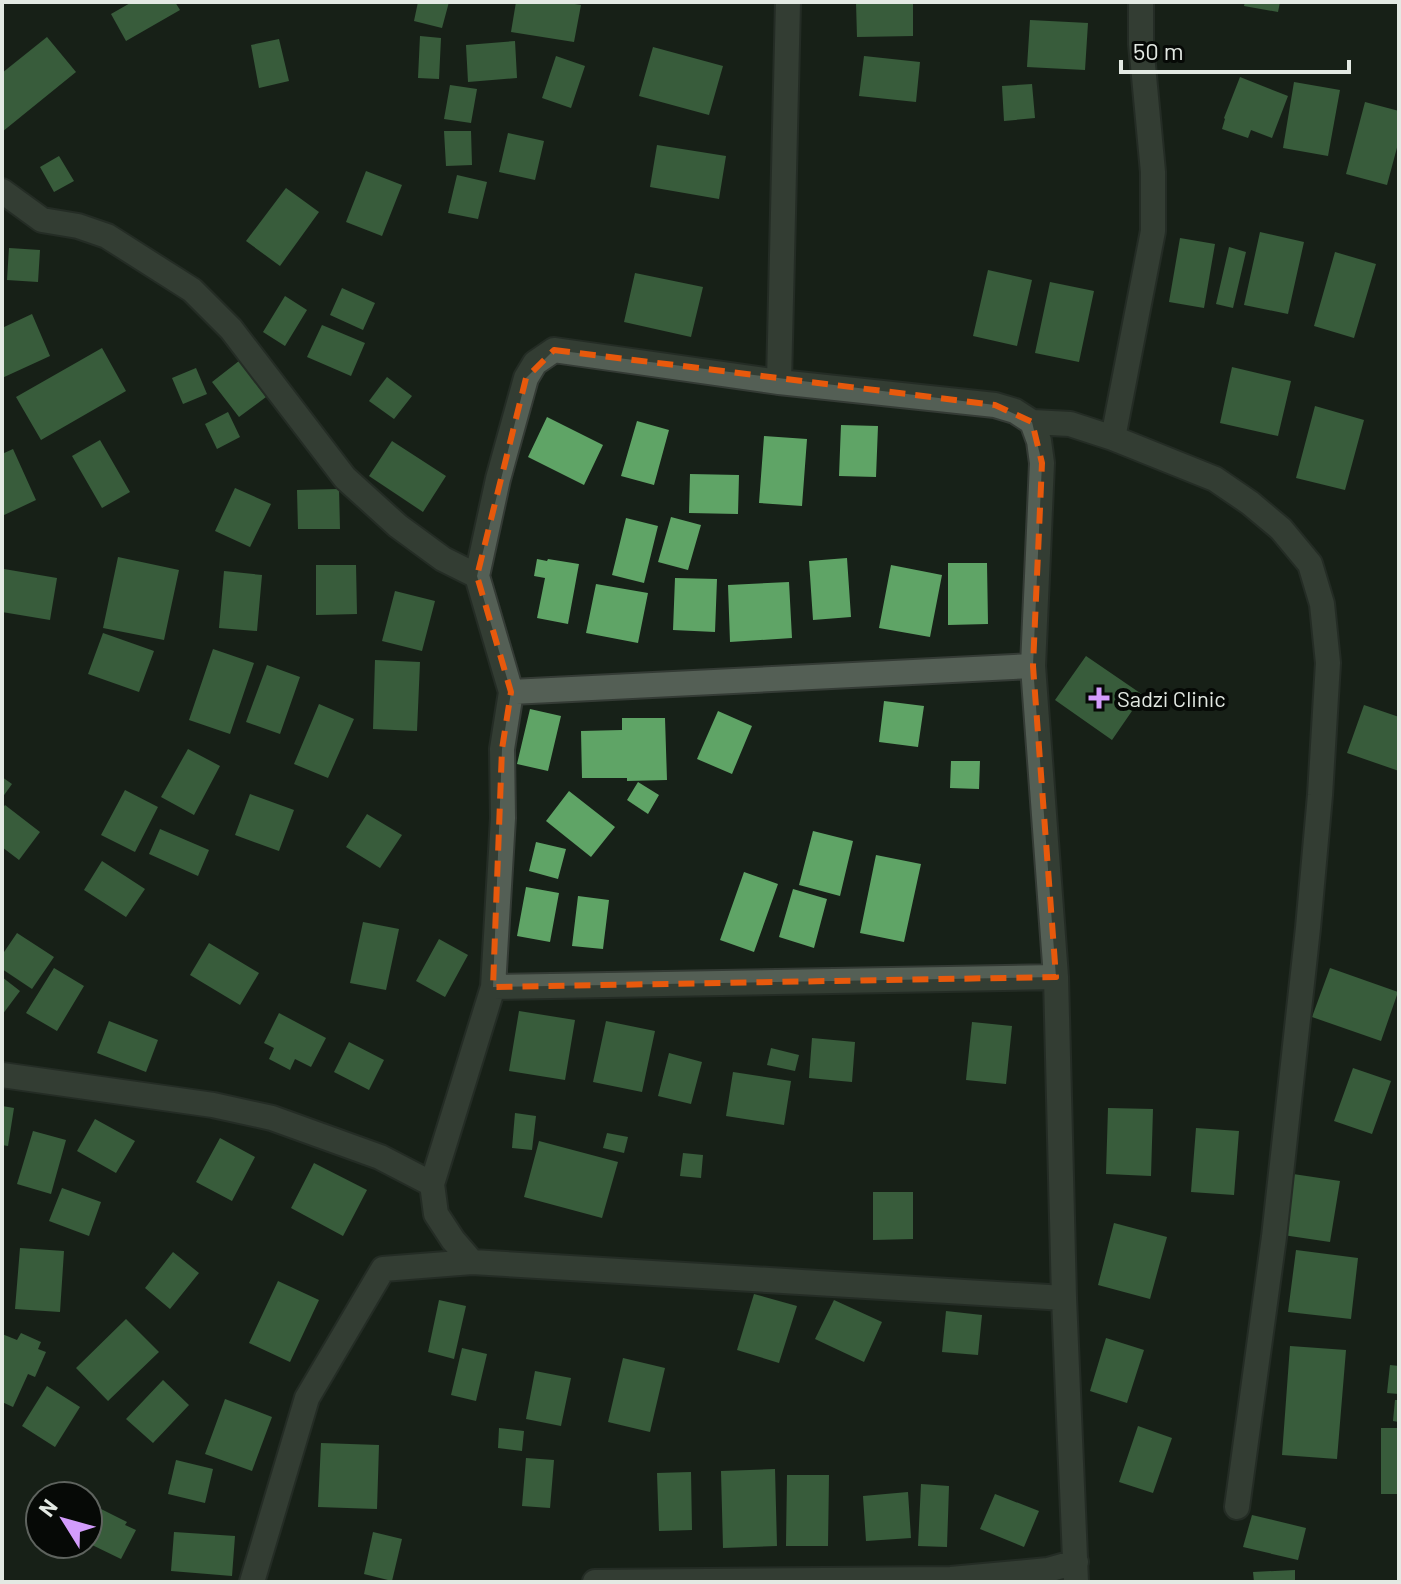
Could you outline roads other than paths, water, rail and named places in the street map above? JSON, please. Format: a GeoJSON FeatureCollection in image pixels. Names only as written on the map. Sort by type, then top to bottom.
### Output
{"type":"FeatureCollection","features":[{"type":"Feature","properties":{"kind":"street"},"geometry":{"type":"LineString","coordinates":[[779,382],[788,2]]}},
{"type":"Feature","properties":{"kind":"street"},"geometry":{"type":"LineString","coordinates":[[1113,438],[1153,231],[1153,172],[1141,44],[1141,2]]}},
{"type":"Feature","properties":{"kind":"street"},"geometry":{"type":"LineString","coordinates":[[2,191],[42,220],[78,226],[107,236],[192,290],[231,329],[345,478],[398,526],[443,559],[477,576]]}},
{"type":"Feature","properties":{"kind":"street"},"geometry":{"type":"LineString","coordinates":[[472,1262],[436,1214],[432,1184],[493,987],[503,818],[502,749],[511,692],[477,576],[498,479],[526,378],[535,363],[554,350],[779,382],[995,405],[1015,411],[1032,422],[1070,424],[1215,479],[1250,503],[1281,529],[1310,564],[1322,604],[1328,663],[1308,928],[1274,1237],[1237,1507]]}},
{"type":"Feature","properties":{"kind":"street"},"geometry":{"type":"LineString","coordinates":[[595,1582],[951,1579],[1048,1570],[1076,1572],[1064,1298],[1056,977],[1033,666],[1042,463],[1032,422]]}},
{"type":"Feature","properties":{"kind":"street"},"geometry":{"type":"LineString","coordinates":[[511,692],[1033,666]]}},
{"type":"Feature","properties":{"kind":"street"},"geometry":{"type":"LineString","coordinates":[[493,987],[1056,977]]}},
{"type":"Feature","properties":{"kind":"street"},"geometry":{"type":"LineString","coordinates":[[2,1075],[213,1105],[272,1118],[380,1157],[432,1184]]}},
{"type":"Feature","properties":{"kind":"street"},"geometry":{"type":"LineString","coordinates":[[252,1582],[307,1398],[383,1269],[472,1262],[1064,1298]]}},
{"type":"Feature","properties":{"kind":"place","name":"Sadzi Clinic"},"geometry":{"type":"Point","coordinates":[1099,698]}}]}
